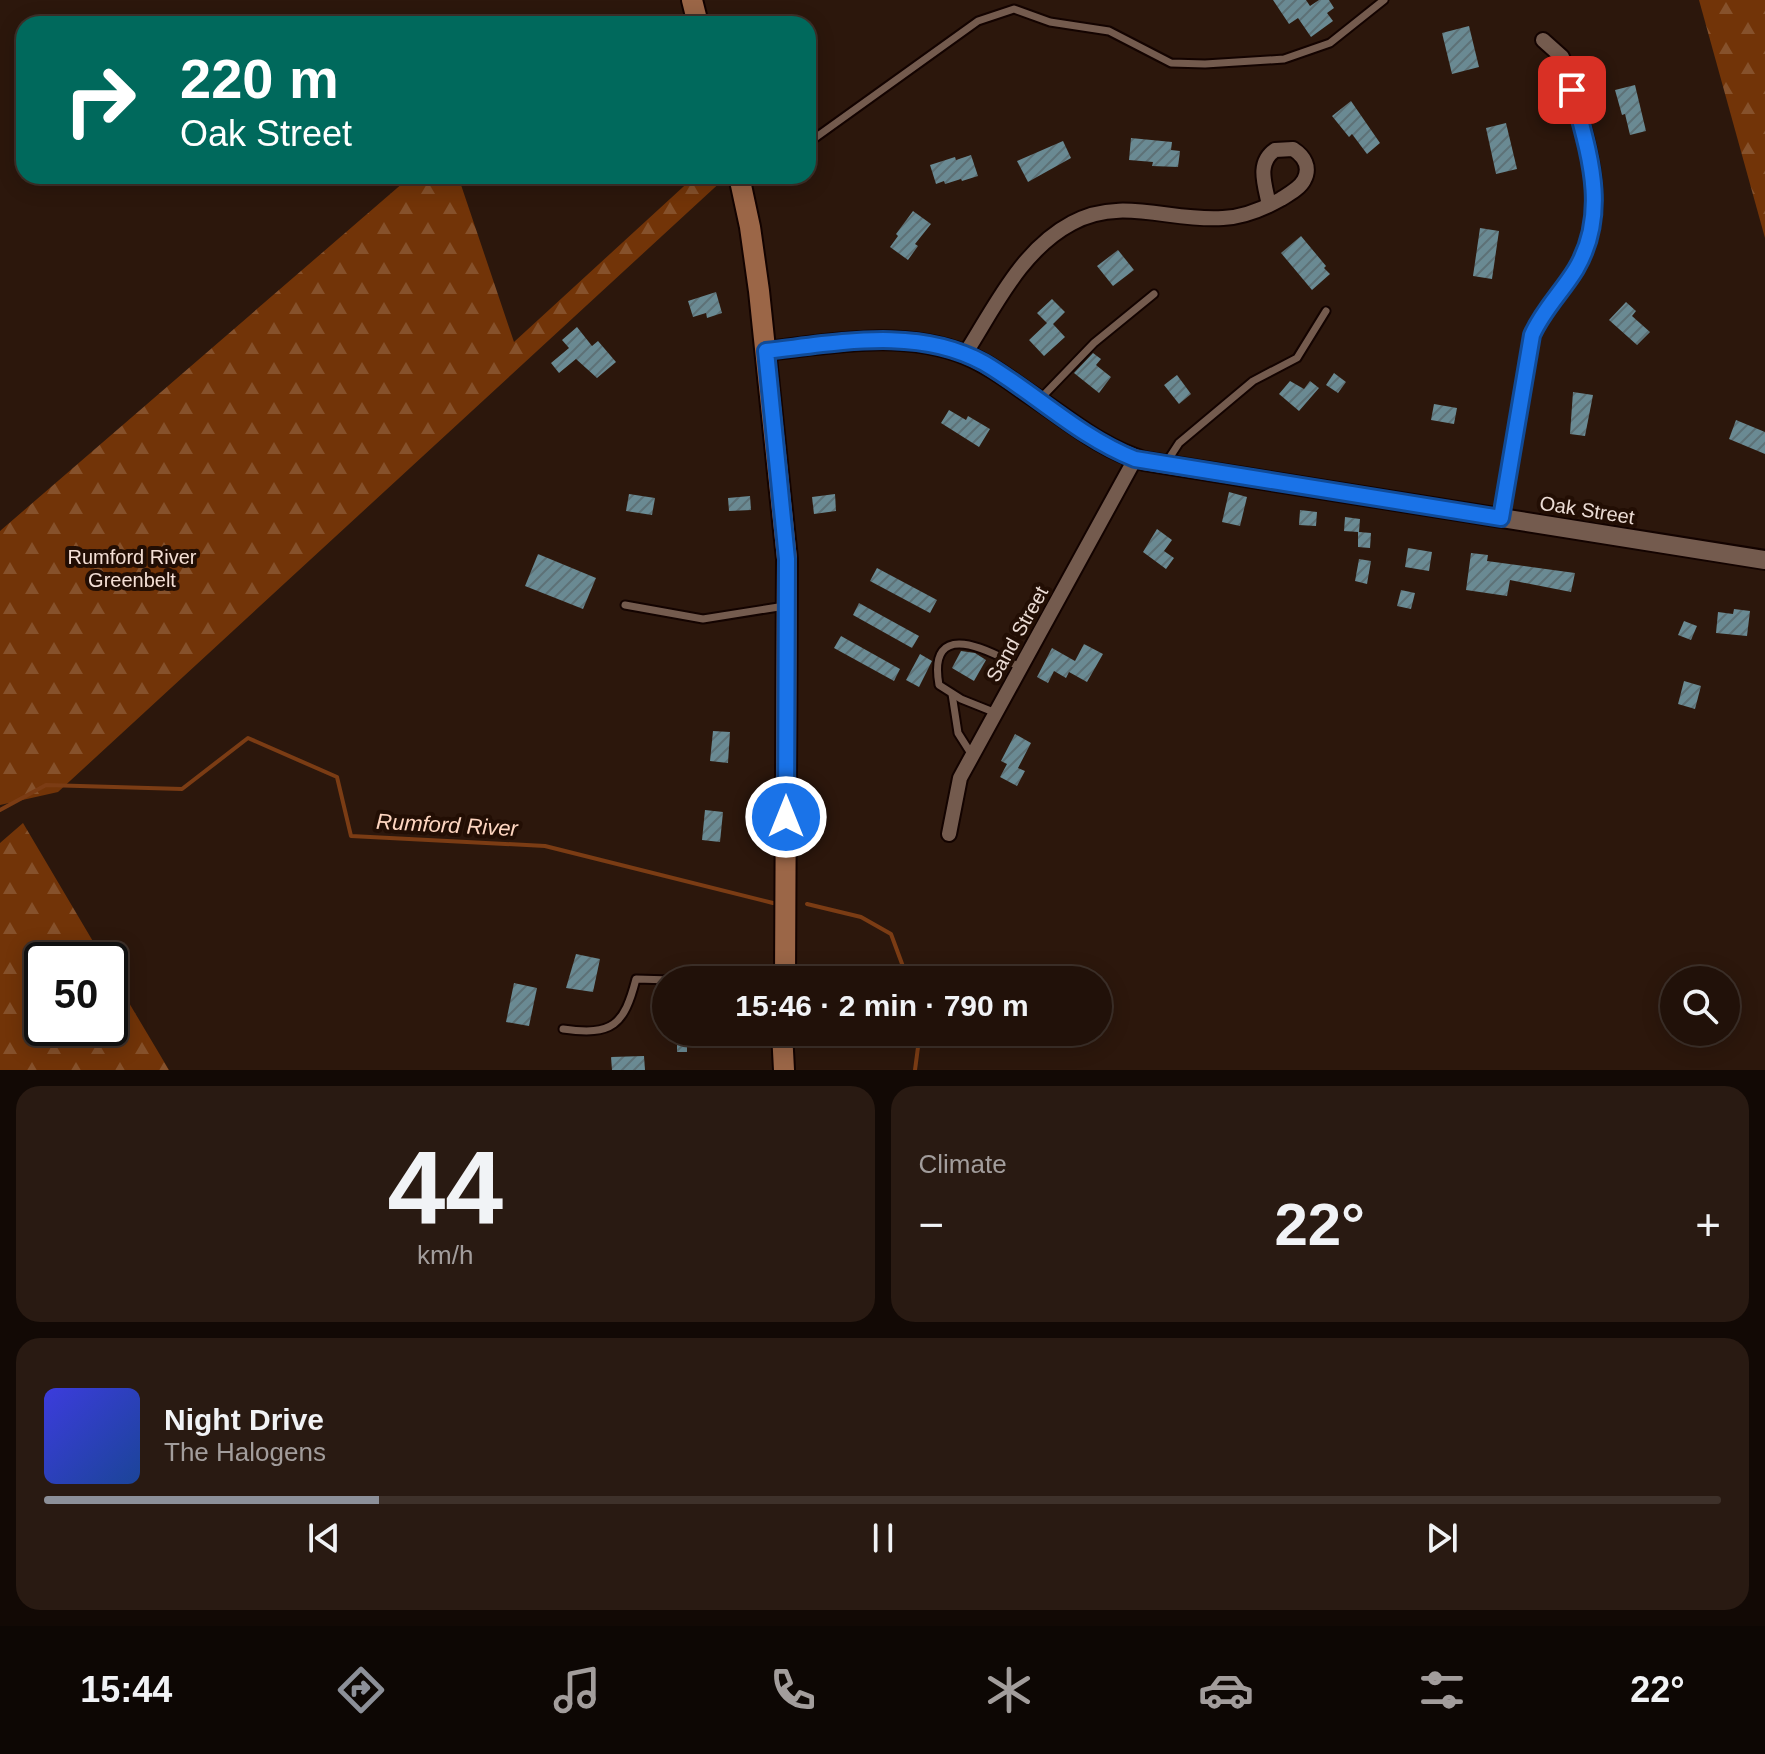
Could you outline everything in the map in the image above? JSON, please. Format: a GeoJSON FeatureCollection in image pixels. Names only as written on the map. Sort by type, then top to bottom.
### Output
{"type":"FeatureCollection","features":[{"type":"Feature","properties":{"kind":"main road"},"geometry":{"type":"LineString","coordinates":[[742,184],[766,351],[786,532],[785,966]]}},
{"type":"Feature","properties":{"kind":"main road"},"geometry":{"type":"LineString","coordinates":[[783,1046],[784,1070]]}},
{"type":"Feature","properties":{"kind":"street"},"geometry":{"type":"LineString","coordinates":[[1501,518],[1532,335],[1582,259],[1595,208],[1591,161],[1566,67],[1562,57],[1543,40]]}},
{"type":"Feature","properties":{"kind":"street"},"geometry":{"type":"LineString","coordinates":[[965,354],[1030,256],[1051,236],[1074,222],[1101,213],[1129,210],[1225,218],[1269,205]]}},
{"type":"Feature","properties":{"kind":"street","name":"Oak Street"},"geometry":{"type":"LineString","coordinates":[[766,351],[883,340],[924,344],[965,354],[997,371],[1097,439],[1135,459],[1765,560]]}},
{"type":"Feature","properties":{"kind":"street","name":"Sand Street"},"geometry":{"type":"LineString","coordinates":[[949,834],[960,778],[1135,459]]}},
{"type":"Feature","properties":{"kind":"lane"},"geometry":{"type":"LineString","coordinates":[[816,137],[978,21],[1014,9],[1050,22],[1109,31],[1171,63],[1205,64],[1284,59],[1330,43],[1384,0]]}},
{"type":"Feature","properties":{"kind":"lane"},"geometry":{"type":"LineString","coordinates":[[1039,400],[1094,343],[1154,294]]}},
{"type":"Feature","properties":{"kind":"lane"},"geometry":{"type":"LineString","coordinates":[[1164,464],[1179,443],[1253,381],[1297,358],[1326,311]]}},
{"type":"Feature","properties":{"kind":"lane"},"geometry":{"type":"LineString","coordinates":[[625,605],[703,619],[787,606]]}},
{"type":"Feature","properties":{"kind":"lane"},"geometry":{"type":"LineString","coordinates":[[996,713],[939,685],[939,655],[945,647],[969,644],[1021,668]]}},
{"type":"Feature","properties":{"kind":"lane"},"geometry":{"type":"LineString","coordinates":[[952,694],[958,733],[966,749],[973,755]]}},
{"type":"Feature","properties":{"kind":"lane"},"geometry":{"type":"LineString","coordinates":[[563,1029],[589,1032],[620,1020],[628,1009],[636,979],[652,979]]}},
{"type":"Feature","properties":{"kind":"green space"},"geometry":{"type":"Polygon","coordinates":[[[1699,0],[1765,0],[1765,238],[1699,0]]]}},
{"type":"Feature","properties":{"kind":"green space","name":"Rumford River Greenbelt"},"geometry":{"type":"Polygon","coordinates":[[[402,184],[461,184],[514,342],[686,184],[718,184],[58,792],[0,805],[0,531],[402,184]]]}},
{"type":"Feature","properties":{"kind":"green space"},"geometry":{"type":"Polygon","coordinates":[[[23,823],[93,942],[24,942],[24,1046],[128,1046],[128,1001],[169,1070],[0,1070],[0,843],[23,823]]]}},
{"type":"Feature","properties":{"kind":"building"},"geometry":{"type":"Polygon","coordinates":[[[1273,0],[1306,0],[1310,6],[1319,0],[1329,0],[1334,8],[1327,13],[1333,21],[1311,37],[1298,18],[1289,24],[1273,0]]]}},
{"type":"Feature","properties":{"kind":"building"},"geometry":{"type":"Polygon","coordinates":[[[1469,26],[1479,67],[1452,74],[1442,33],[1469,26]]]}},
{"type":"Feature","properties":{"kind":"building"},"geometry":{"type":"Polygon","coordinates":[[[1635,85],[1646,131],[1630,135],[1615,90],[1635,85]]]}},
{"type":"Feature","properties":{"kind":"building"},"geometry":{"type":"Polygon","coordinates":[[[1351,101],[1380,143],[1367,154],[1352,134],[1349,137],[1332,116],[1351,101]]]}},
{"type":"Feature","properties":{"kind":"building"},"geometry":{"type":"Polygon","coordinates":[[[1506,123],[1517,169],[1496,174],[1486,128],[1506,123]]]}},
{"type":"Feature","properties":{"kind":"building"},"geometry":{"type":"Polygon","coordinates":[[[1131,138],[1172,142],[1171,150],[1180,151],[1178,167],[1152,166],[1153,162],[1129,160],[1131,138]]]}},
{"type":"Feature","properties":{"kind":"building"},"geometry":{"type":"Polygon","coordinates":[[[1063,141],[1071,158],[1028,182],[1017,161],[1063,141]]]}},
{"type":"Feature","properties":{"kind":"building"},"geometry":{"type":"Polygon","coordinates":[[[971,155],[978,176],[936,184],[930,165],[971,155]]]}},
{"type":"Feature","properties":{"kind":"building"},"geometry":{"type":"Polygon","coordinates":[[[913,211],[931,224],[915,244],[918,246],[908,260],[890,247],[913,211]]]}},
{"type":"Feature","properties":{"kind":"building"},"geometry":{"type":"Polygon","coordinates":[[[1480,228],[1499,231],[1492,279],[1473,276],[1480,228]]]}},
{"type":"Feature","properties":{"kind":"building"},"geometry":{"type":"Polygon","coordinates":[[[1301,236],[1330,274],[1312,290],[1281,253],[1301,236]]]}},
{"type":"Feature","properties":{"kind":"building"},"geometry":{"type":"Polygon","coordinates":[[[1118,250],[1134,270],[1113,286],[1097,266],[1118,250]]]}},
{"type":"Feature","properties":{"kind":"building"},"geometry":{"type":"Polygon","coordinates":[[[716,292],[722,313],[707,318],[706,313],[693,317],[688,301],[716,292]]]}},
{"type":"Feature","properties":{"kind":"building"},"geometry":{"type":"Polygon","coordinates":[[[1052,299],[1065,312],[1053,324],[1065,337],[1044,356],[1029,340],[1047,323],[1037,313],[1052,299]]]}},
{"type":"Feature","properties":{"kind":"building"},"geometry":{"type":"Polygon","coordinates":[[[1626,302],[1636,311],[1632,316],[1650,332],[1637,345],[1609,320],[1626,302]]]}},
{"type":"Feature","properties":{"kind":"building"},"geometry":{"type":"Polygon","coordinates":[[[577,327],[592,346],[598,341],[616,362],[597,378],[576,359],[559,373],[551,363],[569,348],[562,340],[577,327]]]}},
{"type":"Feature","properties":{"kind":"building"},"geometry":{"type":"Polygon","coordinates":[[[1093,353],[1101,359],[1096,365],[1111,377],[1099,393],[1074,373],[1093,353]]]}},
{"type":"Feature","properties":{"kind":"building"},"geometry":{"type":"Polygon","coordinates":[[[1334,373],[1346,382],[1338,393],[1326,385],[1334,373]]]}},
{"type":"Feature","properties":{"kind":"building"},"geometry":{"type":"Polygon","coordinates":[[[1177,375],[1191,394],[1179,404],[1164,385],[1177,375]]]}},
{"type":"Feature","properties":{"kind":"building"},"geometry":{"type":"Polygon","coordinates":[[[1290,381],[1304,389],[1310,381],[1319,388],[1299,411],[1279,394],[1290,381]]]}},
{"type":"Feature","properties":{"kind":"building"},"geometry":{"type":"Polygon","coordinates":[[[1573,392],[1593,395],[1585,436],[1570,434],[1573,392]]]}},
{"type":"Feature","properties":{"kind":"building"},"geometry":{"type":"Polygon","coordinates":[[[1434,404],[1457,408],[1454,424],[1431,420],[1434,404]]]}},
{"type":"Feature","properties":{"kind":"building"},"geometry":{"type":"Polygon","coordinates":[[[949,410],[966,420],[968,416],[990,429],[979,447],[941,423],[949,410]]]}},
{"type":"Feature","properties":{"kind":"building"},"geometry":{"type":"Polygon","coordinates":[[[1736,420],[1765,432],[1765,454],[1729,439],[1736,420]]]}},
{"type":"Feature","properties":{"kind":"building"},"geometry":{"type":"Polygon","coordinates":[[[1229,492],[1247,497],[1240,526],[1222,522],[1229,492]]]}},
{"type":"Feature","properties":{"kind":"building"},"geometry":{"type":"Polygon","coordinates":[[[629,494],[655,498],[652,515],[626,511],[629,494]]]}},
{"type":"Feature","properties":{"kind":"building"},"geometry":{"type":"Polygon","coordinates":[[[835,494],[836,511],[814,514],[812,497],[835,494]]]}},
{"type":"Feature","properties":{"kind":"building"},"geometry":{"type":"Polygon","coordinates":[[[750,496],[751,510],[729,511],[728,498],[750,496]]]}},
{"type":"Feature","properties":{"kind":"building"},"geometry":{"type":"Polygon","coordinates":[[[1300,510],[1317,512],[1316,526],[1299,525],[1300,510]]]}},
{"type":"Feature","properties":{"kind":"building"},"geometry":{"type":"Polygon","coordinates":[[[1345,517],[1360,519],[1359,532],[1371,533],[1370,548],[1358,547],[1358,532],[1344,531],[1345,517]]]}},
{"type":"Feature","properties":{"kind":"building"},"geometry":{"type":"Polygon","coordinates":[[[1157,529],[1172,540],[1164,551],[1174,558],[1166,569],[1143,552],[1157,529]]]}},
{"type":"Feature","properties":{"kind":"building"},"geometry":{"type":"Polygon","coordinates":[[[1408,548],[1432,552],[1429,571],[1405,567],[1408,548]]]}},
{"type":"Feature","properties":{"kind":"building"},"geometry":{"type":"Polygon","coordinates":[[[1471,553],[1488,555],[1487,561],[1575,573],[1571,592],[1510,580],[1507,596],[1466,590],[1471,553]]]}},
{"type":"Feature","properties":{"kind":"building"},"geometry":{"type":"Polygon","coordinates":[[[538,554],[596,578],[583,609],[525,586],[538,554]]]}},
{"type":"Feature","properties":{"kind":"building"},"geometry":{"type":"Polygon","coordinates":[[[1359,559],[1371,561],[1367,584],[1355,581],[1359,559]]]}},
{"type":"Feature","properties":{"kind":"building"},"geometry":{"type":"Polygon","coordinates":[[[877,568],[937,600],[930,613],[870,581],[877,568]]]}},
{"type":"Feature","properties":{"kind":"building"},"geometry":{"type":"Polygon","coordinates":[[[1401,590],[1415,593],[1411,609],[1397,606],[1401,590]]]}},
{"type":"Feature","properties":{"kind":"building"},"geometry":{"type":"Polygon","coordinates":[[[859,603],[919,636],[912,648],[853,615],[859,603]]]}},
{"type":"Feature","properties":{"kind":"building"},"geometry":{"type":"Polygon","coordinates":[[[1734,609],[1750,611],[1747,636],[1716,633],[1718,612],[1733,614],[1734,609]]]}},
{"type":"Feature","properties":{"kind":"building"},"geometry":{"type":"Polygon","coordinates":[[[1684,621],[1697,626],[1691,640],[1678,635],[1684,621]]]}},
{"type":"Feature","properties":{"kind":"building"},"geometry":{"type":"Polygon","coordinates":[[[841,636],[900,669],[894,681],[834,648],[841,636]]]}},
{"type":"Feature","properties":{"kind":"building"},"geometry":{"type":"Polygon","coordinates":[[[1084,644],[1103,654],[1087,682],[1069,672],[1066,678],[1054,671],[1048,683],[1037,677],[1052,648],[1075,661],[1084,644]]]}},
{"type":"Feature","properties":{"kind":"building"},"geometry":{"type":"Polygon","coordinates":[[[961,651],[975,653],[986,660],[974,681],[952,668],[961,651]]]}},
{"type":"Feature","properties":{"kind":"building"},"geometry":{"type":"Polygon","coordinates":[[[920,654],[932,661],[919,687],[906,680],[920,654]]]}},
{"type":"Feature","properties":{"kind":"building"},"geometry":{"type":"Polygon","coordinates":[[[1684,681],[1701,686],[1695,709],[1678,704],[1684,681]]]}},
{"type":"Feature","properties":{"kind":"building"},"geometry":{"type":"Polygon","coordinates":[[[713,731],[730,732],[728,763],[710,761],[713,731]]]}},
{"type":"Feature","properties":{"kind":"building"},"geometry":{"type":"Polygon","coordinates":[[[1015,734],[1031,743],[1018,768],[1025,771],[1017,786],[1000,777],[1007,764],[1001,761],[1015,734]]]}},
{"type":"Feature","properties":{"kind":"building"},"geometry":{"type":"Polygon","coordinates":[[[705,810],[723,812],[720,842],[702,840],[705,810]]]}},
{"type":"Feature","properties":{"kind":"building"},"geometry":{"type":"Polygon","coordinates":[[[576,954],[600,959],[593,992],[566,988],[576,954]]]}},
{"type":"Feature","properties":{"kind":"building"},"geometry":{"type":"Polygon","coordinates":[[[514,983],[537,988],[529,1026],[506,1022],[514,983]]]}},
{"type":"Feature","properties":{"kind":"building"},"geometry":{"type":"Polygon","coordinates":[[[677,1046],[687,1046],[687,1052],[677,1052],[677,1046]]]}},
{"type":"Feature","properties":{"kind":"building"},"geometry":{"type":"Polygon","coordinates":[[[644,1056],[645,1070],[612,1070],[611,1057],[644,1056]]]}},
{"type":"Feature","properties":{"kind":"waterway","name":"Rumford River"},"geometry":{"type":"LineString","coordinates":[[0,810],[46,785],[182,789],[248,738],[337,777],[351,836],[545,846],[773,903]]}},
{"type":"Feature","properties":{"kind":"waterway","name":"Rumford River"},"geometry":{"type":"LineString","coordinates":[[807,904],[861,917],[891,934],[903,966]]}},
{"type":"Feature","properties":{"kind":"waterway","name":"Rumford River"},"geometry":{"type":"LineString","coordinates":[[915,1070],[918,1046]]}},
{"type":"Feature","properties":{"kind":"route"},"geometry":{"type":"LineString","coordinates":[[786,817],[786,532],[766,351],[883,340],[943,348],[982,362],[1097,439],[1135,459],[1501,518],[1532,335],[1582,259],[1593,225],[1594,177],[1572,90]]}}]}
